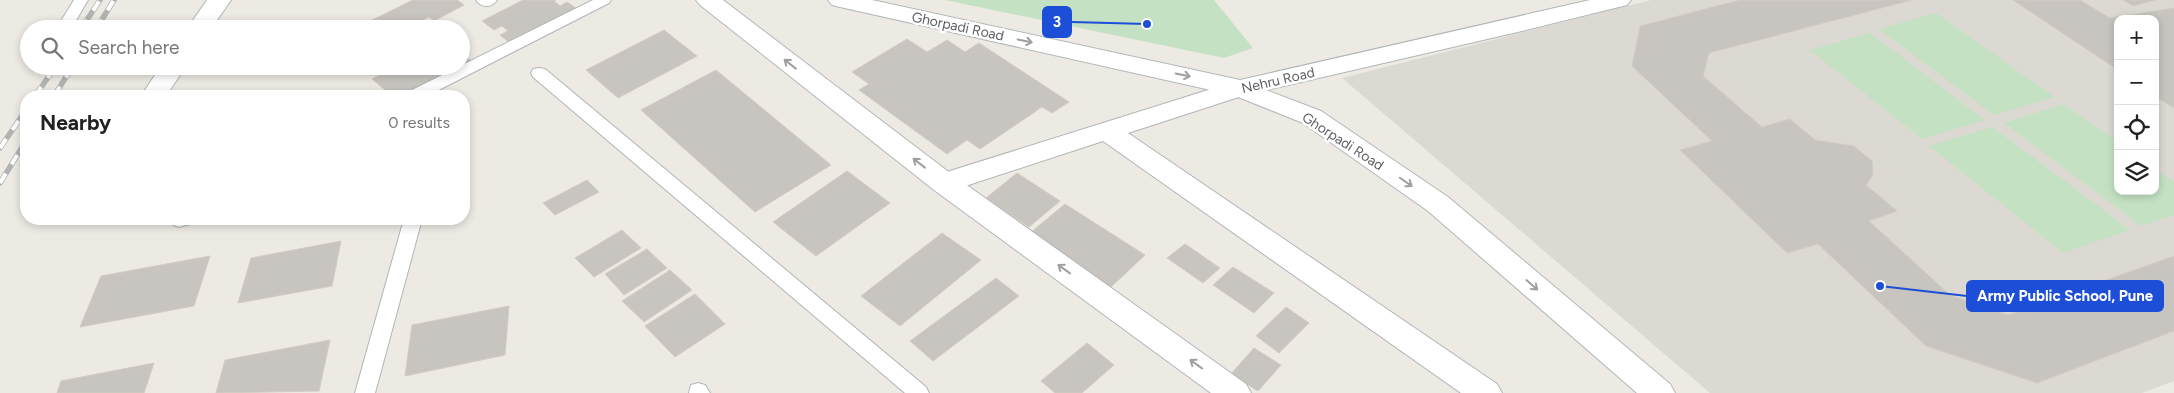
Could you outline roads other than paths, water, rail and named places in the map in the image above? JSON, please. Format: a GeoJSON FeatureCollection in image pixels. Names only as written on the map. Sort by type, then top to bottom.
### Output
{"type":"FeatureCollection","features":[{"type":"Feature","properties":{"kind":"main road"},"geometry":{"type":"LineString","coordinates":[[205,20],[219,0]]}},
{"type":"Feature","properties":{"kind":"main road"},"geometry":{"type":"LineString","coordinates":[[708,0],[944,183],[1235,393]]}},
{"type":"Feature","properties":{"kind":"main road","name":"Ghorpadi Road"},"geometry":{"type":"LineString","coordinates":[[840,0],[1240,88],[1312,117],[1438,204],[1659,393]]}},
{"type":"Feature","properties":{"kind":"main road","name":"Nehru Road"},"geometry":{"type":"LineString","coordinates":[[944,183],[1240,88],[1619,0]]}},
{"type":"Feature","properties":{"kind":"main road"},"geometry":{"type":"LineString","coordinates":[[157,90],[168,75]]}},
{"type":"Feature","properties":{"kind":"main road"},"geometry":{"type":"LineString","coordinates":[[1107,131],[1486,393]]}},
{"type":"Feature","properties":{"kind":"lane"},"geometry":{"type":"LineString","coordinates":[[69,20],[81,0]]}},
{"type":"Feature","properties":{"kind":"lane"},"geometry":{"type":"LineString","coordinates":[[483,0],[486,2],[490,0]]}},
{"type":"Feature","properties":{"kind":"lane"},"geometry":{"type":"LineString","coordinates":[[470,67],[602,0]]}},
{"type":"Feature","properties":{"kind":"lane"},"geometry":{"type":"LineString","coordinates":[[540,73],[919,393]]}},
{"type":"Feature","properties":{"kind":"lane"},"geometry":{"type":"LineString","coordinates":[[426,90],[455,75]]}},
{"type":"Feature","properties":{"kind":"lane"},"geometry":{"type":"LineString","coordinates":[[365,393],[411,225]]}},
{"type":"Feature","properties":{"kind":"railway"},"geometry":{"type":"LineString","coordinates":[[87,20],[100,0]]}},
{"type":"Feature","properties":{"kind":"railway"},"geometry":{"type":"LineString","coordinates":[[102,20],[114,0]]}},
{"type":"Feature","properties":{"kind":"railway"},"geometry":{"type":"LineString","coordinates":[[39,90],[50,75]]}},
{"type":"Feature","properties":{"kind":"railway"},"geometry":{"type":"LineString","coordinates":[[58,90],[67,75]]}},
{"type":"Feature","properties":{"kind":"railway"},"geometry":{"type":"LineString","coordinates":[[0,148],[20,119]]}},
{"type":"Feature","properties":{"kind":"railway"},"geometry":{"type":"LineString","coordinates":[[0,183],[20,151]]}},
{"type":"Feature","properties":{"kind":"place","name":"3"},"geometry":{"type":"Point","coordinates":[1147,24]}},
{"type":"Feature","properties":{"kind":"place","name":"Army Public School, Pune"},"geometry":{"type":"Point","coordinates":[1880,286]}}]}
